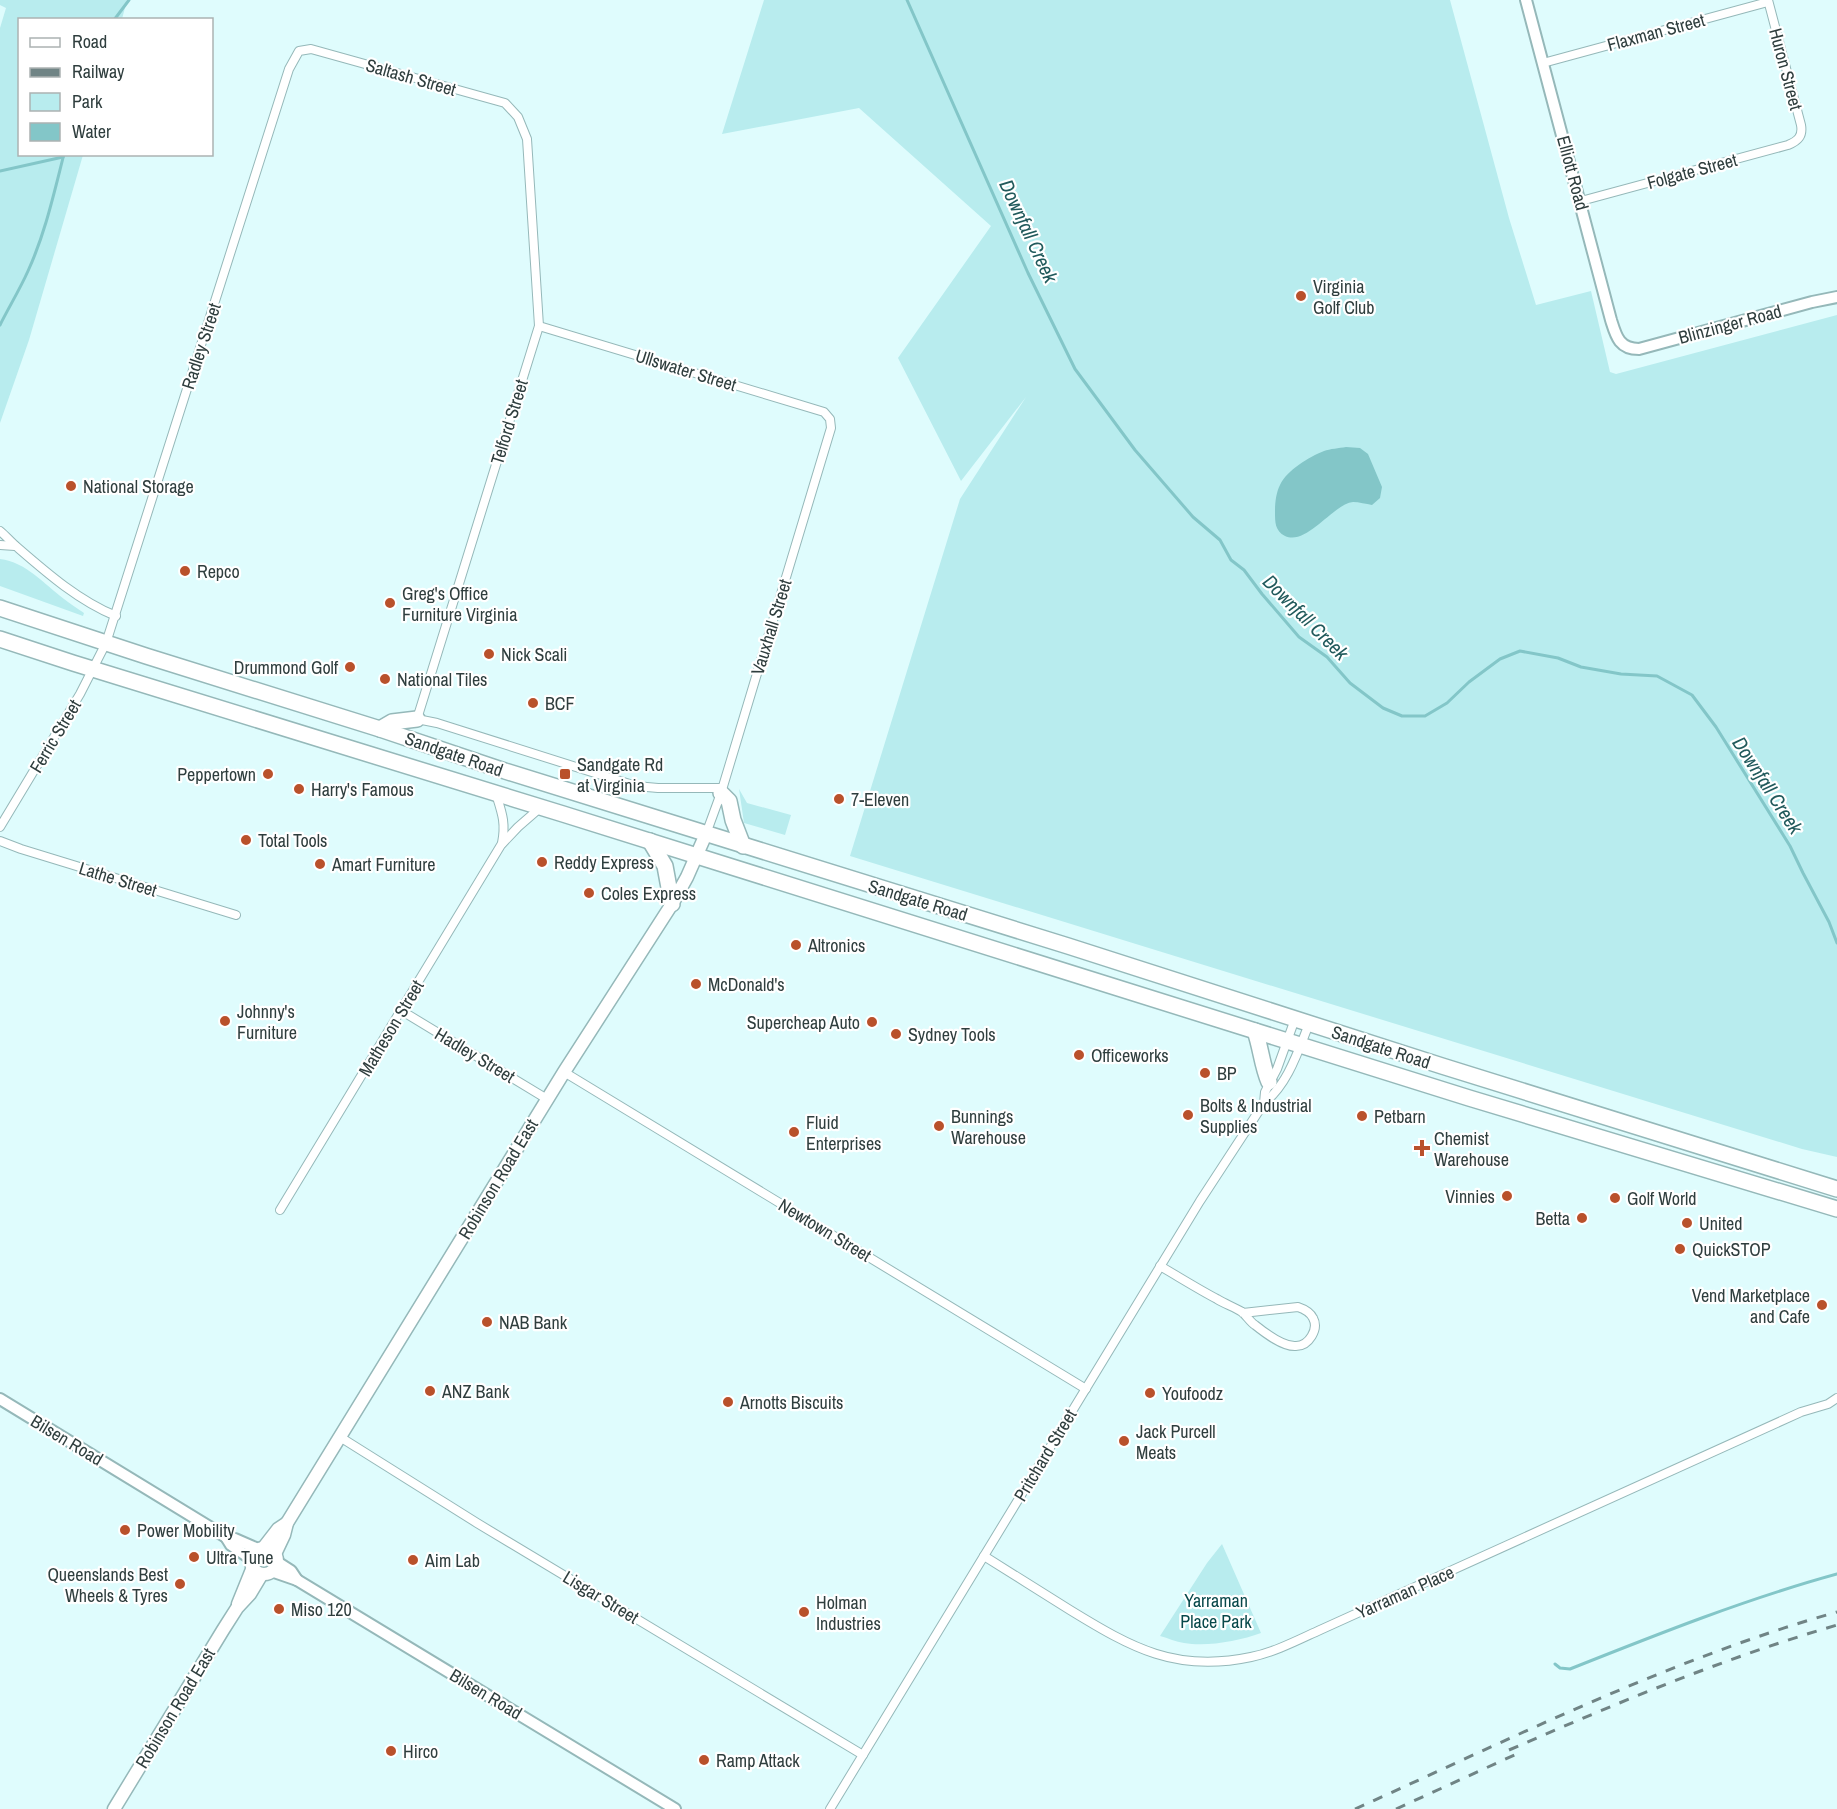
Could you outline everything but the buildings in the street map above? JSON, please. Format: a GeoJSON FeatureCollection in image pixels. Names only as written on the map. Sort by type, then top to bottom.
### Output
{"type":"FeatureCollection","features":[{"type":"Feature","properties":{"kind":"highway","name":"Sandgate Road"},"geometry":{"type":"LineString","coordinates":[[0,608],[505,771],[1837,1189]]}},
{"type":"Feature","properties":{"kind":"highway","name":"Sandgate Road"},"geometry":{"type":"LineString","coordinates":[[0,639],[1255,1031],[1837,1209]]}},
{"type":"Feature","properties":{"kind":"highway"},"geometry":{"type":"LineString","coordinates":[[380,729],[392,722],[417,719]]}},
{"type":"Feature","properties":{"kind":"highway"},"geometry":{"type":"LineString","coordinates":[[722,791],[729,801],[733,820],[743,846]]}},
{"type":"Feature","properties":{"kind":"highway"},"geometry":{"type":"LineString","coordinates":[[650,841],[665,866],[672,904]]}},
{"type":"Feature","properties":{"kind":"highway"},"geometry":{"type":"LineString","coordinates":[[1255,1031],[1262,1051],[1263,1070],[1269,1083]]}},
{"type":"Feature","properties":{"kind":"main road","name":"Robinson Road East"},"geometry":{"type":"LineString","coordinates":[[114,1809],[237,1608],[250,1594],[278,1529],[287,1523],[547,1099],[672,904],[706,834]]}},
{"type":"Feature","properties":{"kind":"street","name":"Elliott Road"},"geometry":{"type":"LineString","coordinates":[[1526,0],[1614,327],[1618,340],[1623,345]]}},
{"type":"Feature","properties":{"kind":"street","name":"Flaxman Street"},"geometry":{"type":"LineString","coordinates":[[1543,63],[1768,1]]}},
{"type":"Feature","properties":{"kind":"street","name":"Huron Street"},"geometry":{"type":"LineString","coordinates":[[1768,1],[1801,125],[1800,137]]}},
{"type":"Feature","properties":{"kind":"street","name":"Saltash Street"},"geometry":{"type":"LineString","coordinates":[[299,51],[311,49],[505,103],[518,117]]}},
{"type":"Feature","properties":{"kind":"street","name":"Radley Street"},"geometry":{"type":"LineString","coordinates":[[106,643],[289,69],[299,51]]}},
{"type":"Feature","properties":{"kind":"street","name":"Telford Street"},"geometry":{"type":"LineString","coordinates":[[417,719],[539,326],[527,139],[518,117]]}},
{"type":"Feature","properties":{"kind":"street","name":"Folgate Street"},"geometry":{"type":"LineString","coordinates":[[1581,201],[1788,145],[1800,137]]}},
{"type":"Feature","properties":{"kind":"street","name":"Blinzinger Road"},"geometry":{"type":"LineString","coordinates":[[1623,345],[1639,349],[1837,297]]}},
{"type":"Feature","properties":{"kind":"street","name":"Ullswater Street"},"geometry":{"type":"LineString","coordinates":[[539,326],[824,412],[830,419]]}},
{"type":"Feature","properties":{"kind":"street","name":"Vauxhall Street"},"geometry":{"type":"LineString","coordinates":[[706,834],[722,791],[831,428],[830,419]]}},
{"type":"Feature","properties":{"kind":"street"},"geometry":{"type":"LineString","coordinates":[[0,531],[15,546],[88,603],[116,616]]}},
{"type":"Feature","properties":{"kind":"street"},"geometry":{"type":"LineString","coordinates":[[0,545],[15,546]]}},
{"type":"Feature","properties":{"kind":"street","name":"Ferric Street"},"geometry":{"type":"LineString","coordinates":[[0,827],[94,669],[106,643]]}},
{"type":"Feature","properties":{"kind":"street","name":"Sandgate Road"},"geometry":{"type":"LineString","coordinates":[[417,719],[437,723],[636,786],[722,791]]}},
{"type":"Feature","properties":{"kind":"street","name":"Matheson Street"},"geometry":{"type":"LineString","coordinates":[[495,793],[504,819],[501,845]]}},
{"type":"Feature","properties":{"kind":"street","name":"Matheson Street"},"geometry":{"type":"LineString","coordinates":[[280,1210],[501,845],[541,807]]}},
{"type":"Feature","properties":{"kind":"street","name":"Lathe Street"},"geometry":{"type":"LineString","coordinates":[[0,841],[236,915]]}},
{"type":"Feature","properties":{"kind":"street","name":"Hadley Street"},"geometry":{"type":"LineString","coordinates":[[402,1011],[547,1099]]}},
{"type":"Feature","properties":{"kind":"street","name":"Pritchard Street"},"geometry":{"type":"LineString","coordinates":[[1264,1103],[1264,1092],[1295,1043],[1302,1022]]}},
{"type":"Feature","properties":{"kind":"street","name":"Pritchard Street"},"geometry":{"type":"LineString","coordinates":[[830,1809],[1200,1201],[1264,1103],[1273,1096],[1284,1079],[1294,1061],[1295,1043],[1302,1022]]}},
{"type":"Feature","properties":{"kind":"street","name":"Newtown Street"},"geometry":{"type":"LineString","coordinates":[[564,1072],[1086,1389]]}},
{"type":"Feature","properties":{"kind":"street"},"geometry":{"type":"LineString","coordinates":[[1160,1266],[1243,1313],[1254,1324],[1281,1342],[1296,1346],[1303,1344],[1314,1332],[1313,1318],[1298,1307],[1243,1313]]}},
{"type":"Feature","properties":{"kind":"street","name":"Yarraman Place"},"geometry":{"type":"LineString","coordinates":[[984,1556],[1132,1646],[1165,1656],[1208,1662],[1254,1656],[1277,1649],[1801,1412],[1828,1404],[1837,1398]]}},
{"type":"Feature","properties":{"kind":"street","name":"Bilsen Road"},"geometry":{"type":"LineString","coordinates":[[0,1399],[226,1537],[231,1545],[291,1571],[297,1580],[675,1809]]}},
{"type":"Feature","properties":{"kind":"street"},"geometry":{"type":"LineString","coordinates":[[1828,1404],[1837,1408]]}},
{"type":"Feature","properties":{"kind":"street","name":"Lisgar Street"},"geometry":{"type":"LineString","coordinates":[[340,1437],[477,1523],[863,1755]]}},
{"type":"Feature","properties":{"kind":"green space"},"geometry":{"type":"Polygon","coordinates":[[[0,0],[127,0],[122,18],[18,18],[18,156],[83,156],[29,340],[0,423],[0,28],[6,8],[0,5],[0,0]]]}},
{"type":"Feature","properties":{"kind":"green space","name":"Virginia Golf Club"},"geometry":{"type":"Polygon","coordinates":[[[764,0],[1450,0],[1509,218],[1536,305],[1591,291],[1610,372],[1616,374],[1837,315],[1837,1157],[1802,1149],[850,856],[960,499],[1026,397],[961,481],[898,358],[991,226],[859,108],[722,134],[764,0]]]}},
{"type":"Feature","properties":{"kind":"green space"},"geometry":{"type":"Polygon","coordinates":[[[0,559],[26,569],[84,613],[83,616],[0,586],[0,559]]]}},
{"type":"Feature","properties":{"kind":"green space"},"geometry":{"type":"Polygon","coordinates":[[[739,789],[747,803],[791,815],[785,835],[744,823],[739,789]]]}},
{"type":"Feature","properties":{"kind":"green space","name":"Yarraman Place Park"},"geometry":{"type":"Polygon","coordinates":[[[1222,1544],[1261,1633],[1213,1644],[1193,1644],[1160,1636],[1207,1563],[1222,1544]]]}},
{"type":"Feature","properties":{"kind":"water"},"geometry":{"type":"Polygon","coordinates":[[[1346,447],[1360,448],[1368,454],[1382,487],[1380,498],[1372,505],[1353,502],[1345,504],[1302,535],[1285,536],[1279,532],[1276,526],[1275,509],[1276,498],[1283,479],[1293,469],[1312,457],[1326,450],[1346,447]]]}},
{"type":"Feature","properties":{"kind":"waterway"},"geometry":{"type":"LineString","coordinates":[[116,18],[129,0]]}},
{"type":"Feature","properties":{"kind":"waterway","name":"Downfall Creek"},"geometry":{"type":"LineString","coordinates":[[907,0],[1028,273],[1075,369],[1135,450],[1193,517],[1220,540],[1231,560],[1244,570],[1299,637],[1327,657],[1350,683],[1383,708],[1402,716],[1425,716],[1447,703],[1469,682],[1500,659],[1520,651],[1558,658],[1581,667],[1621,674],[1657,676],[1692,695],[1716,727],[1790,846],[1829,922],[1837,943]]}},
{"type":"Feature","properties":{"kind":"waterway"},"geometry":{"type":"LineString","coordinates":[[0,325],[34,257],[49,213],[63,156]]}},
{"type":"Feature","properties":{"kind":"waterway"},"geometry":{"type":"LineString","coordinates":[[0,171],[63,157]]}},
{"type":"Feature","properties":{"kind":"waterway"},"geometry":{"type":"LineString","coordinates":[[1555,1664],[1560,1668],[1570,1669],[1736,1606],[1837,1574]]}},
{"type":"Feature","properties":{"kind":"railway"},"geometry":{"type":"LineString","coordinates":[[1355,1809],[1653,1676],[1775,1631],[1837,1612]]}},
{"type":"Feature","properties":{"kind":"railway"},"geometry":{"type":"LineString","coordinates":[[1509,1750],[1671,1682],[1837,1625]]}},
{"type":"Feature","properties":{"kind":"railway"},"geometry":{"type":"LineString","coordinates":[[1396,1809],[1521,1752]]}},
{"type":"Feature","properties":{"kind":"place","name":"Virginia Golf Club"},"geometry":{"type":"Point","coordinates":[1301,296]}},
{"type":"Feature","properties":{"kind":"place","name":"National Storage"},"geometry":{"type":"Point","coordinates":[71,486]}},
{"type":"Feature","properties":{"kind":"place","name":"Repco"},"geometry":{"type":"Point","coordinates":[185,571]}},
{"type":"Feature","properties":{"kind":"place","name":"Greg's Office Furniture Virginia"},"geometry":{"type":"Point","coordinates":[390,603]}},
{"type":"Feature","properties":{"kind":"place","name":"Nick Scali"},"geometry":{"type":"Point","coordinates":[489,654]}},
{"type":"Feature","properties":{"kind":"place","name":"Drummond Golf"},"geometry":{"type":"Point","coordinates":[350,667]}},
{"type":"Feature","properties":{"kind":"place","name":"National Tiles"},"geometry":{"type":"Point","coordinates":[385,679]}},
{"type":"Feature","properties":{"kind":"place","name":"BCF"},"geometry":{"type":"Point","coordinates":[533,703]}},
{"type":"Feature","properties":{"kind":"place","name":"Peppertown"},"geometry":{"type":"Point","coordinates":[268,774]}},
{"type":"Feature","properties":{"kind":"place","name":"Sandgate Rd at Virginia"},"geometry":{"type":"Point","coordinates":[565,774]}},
{"type":"Feature","properties":{"kind":"place","name":"Harry's Famous"},"geometry":{"type":"Point","coordinates":[299,789]}},
{"type":"Feature","properties":{"kind":"place","name":"7-Eleven"},"geometry":{"type":"Point","coordinates":[839,799]}},
{"type":"Feature","properties":{"kind":"place","name":"Total Tools"},"geometry":{"type":"Point","coordinates":[246,840]}},
{"type":"Feature","properties":{"kind":"place","name":"Reddy Express"},"geometry":{"type":"Point","coordinates":[542,862]}},
{"type":"Feature","properties":{"kind":"place","name":"Amart Furniture"},"geometry":{"type":"Point","coordinates":[320,864]}},
{"type":"Feature","properties":{"kind":"place","name":"Coles Express"},"geometry":{"type":"Point","coordinates":[589,893]}},
{"type":"Feature","properties":{"kind":"place","name":"Altronics"},"geometry":{"type":"Point","coordinates":[796,945]}},
{"type":"Feature","properties":{"kind":"place","name":"McDonald's"},"geometry":{"type":"Point","coordinates":[696,984]}},
{"type":"Feature","properties":{"kind":"place","name":"Johnny's Furniture"},"geometry":{"type":"Point","coordinates":[225,1021]}},
{"type":"Feature","properties":{"kind":"place","name":"Supercheap Auto"},"geometry":{"type":"Point","coordinates":[872,1022]}},
{"type":"Feature","properties":{"kind":"place","name":"Sydney Tools"},"geometry":{"type":"Point","coordinates":[896,1034]}},
{"type":"Feature","properties":{"kind":"place","name":"Officeworks"},"geometry":{"type":"Point","coordinates":[1079,1055]}},
{"type":"Feature","properties":{"kind":"place","name":"BP"},"geometry":{"type":"Point","coordinates":[1205,1073]}},
{"type":"Feature","properties":{"kind":"place","name":"Bolts & Industrial Supplies"},"geometry":{"type":"Point","coordinates":[1188,1115]}},
{"type":"Feature","properties":{"kind":"place","name":"Petbarn"},"geometry":{"type":"Point","coordinates":[1362,1116]}},
{"type":"Feature","properties":{"kind":"place","name":"Bunnings Warehouse"},"geometry":{"type":"Point","coordinates":[939,1126]}},
{"type":"Feature","properties":{"kind":"place","name":"Fluid Enterprises"},"geometry":{"type":"Point","coordinates":[794,1132]}},
{"type":"Feature","properties":{"kind":"place","name":"Chemist Warehouse"},"geometry":{"type":"Point","coordinates":[1422,1148]}},
{"type":"Feature","properties":{"kind":"place","name":"Vinnies"},"geometry":{"type":"Point","coordinates":[1507,1196]}},
{"type":"Feature","properties":{"kind":"place","name":"Golf World"},"geometry":{"type":"Point","coordinates":[1615,1198]}},
{"type":"Feature","properties":{"kind":"place","name":"Betta"},"geometry":{"type":"Point","coordinates":[1582,1218]}},
{"type":"Feature","properties":{"kind":"place","name":"United"},"geometry":{"type":"Point","coordinates":[1687,1223]}},
{"type":"Feature","properties":{"kind":"place","name":"QuickSTOP"},"geometry":{"type":"Point","coordinates":[1680,1249]}},
{"type":"Feature","properties":{"kind":"place","name":"Vend Marketplace and Cafe"},"geometry":{"type":"Point","coordinates":[1822,1305]}},
{"type":"Feature","properties":{"kind":"place","name":"NAB Bank"},"geometry":{"type":"Point","coordinates":[487,1322]}},
{"type":"Feature","properties":{"kind":"place","name":"ANZ Bank"},"geometry":{"type":"Point","coordinates":[430,1391]}},
{"type":"Feature","properties":{"kind":"place","name":"Youfoodz"},"geometry":{"type":"Point","coordinates":[1150,1393]}},
{"type":"Feature","properties":{"kind":"place","name":"Arnotts Biscuits"},"geometry":{"type":"Point","coordinates":[728,1402]}},
{"type":"Feature","properties":{"kind":"place","name":"Jack Purcell Meats"},"geometry":{"type":"Point","coordinates":[1124,1441]}},
{"type":"Feature","properties":{"kind":"place","name":"Power Mobility"},"geometry":{"type":"Point","coordinates":[125,1530]}},
{"type":"Feature","properties":{"kind":"place","name":"Ultra Tune"},"geometry":{"type":"Point","coordinates":[194,1557]}},
{"type":"Feature","properties":{"kind":"place","name":"Aim Lab"},"geometry":{"type":"Point","coordinates":[413,1560]}},
{"type":"Feature","properties":{"kind":"place","name":"Queenslands Best Wheels & Tyres"},"geometry":{"type":"Point","coordinates":[180,1584]}},
{"type":"Feature","properties":{"kind":"place","name":"Miso 120"},"geometry":{"type":"Point","coordinates":[279,1609]}},
{"type":"Feature","properties":{"kind":"place","name":"Holman Industries"},"geometry":{"type":"Point","coordinates":[804,1612]}},
{"type":"Feature","properties":{"kind":"place","name":"Hirco"},"geometry":{"type":"Point","coordinates":[391,1751]}},
{"type":"Feature","properties":{"kind":"place","name":"Ramp Attack"},"geometry":{"type":"Point","coordinates":[704,1760]}}]}
